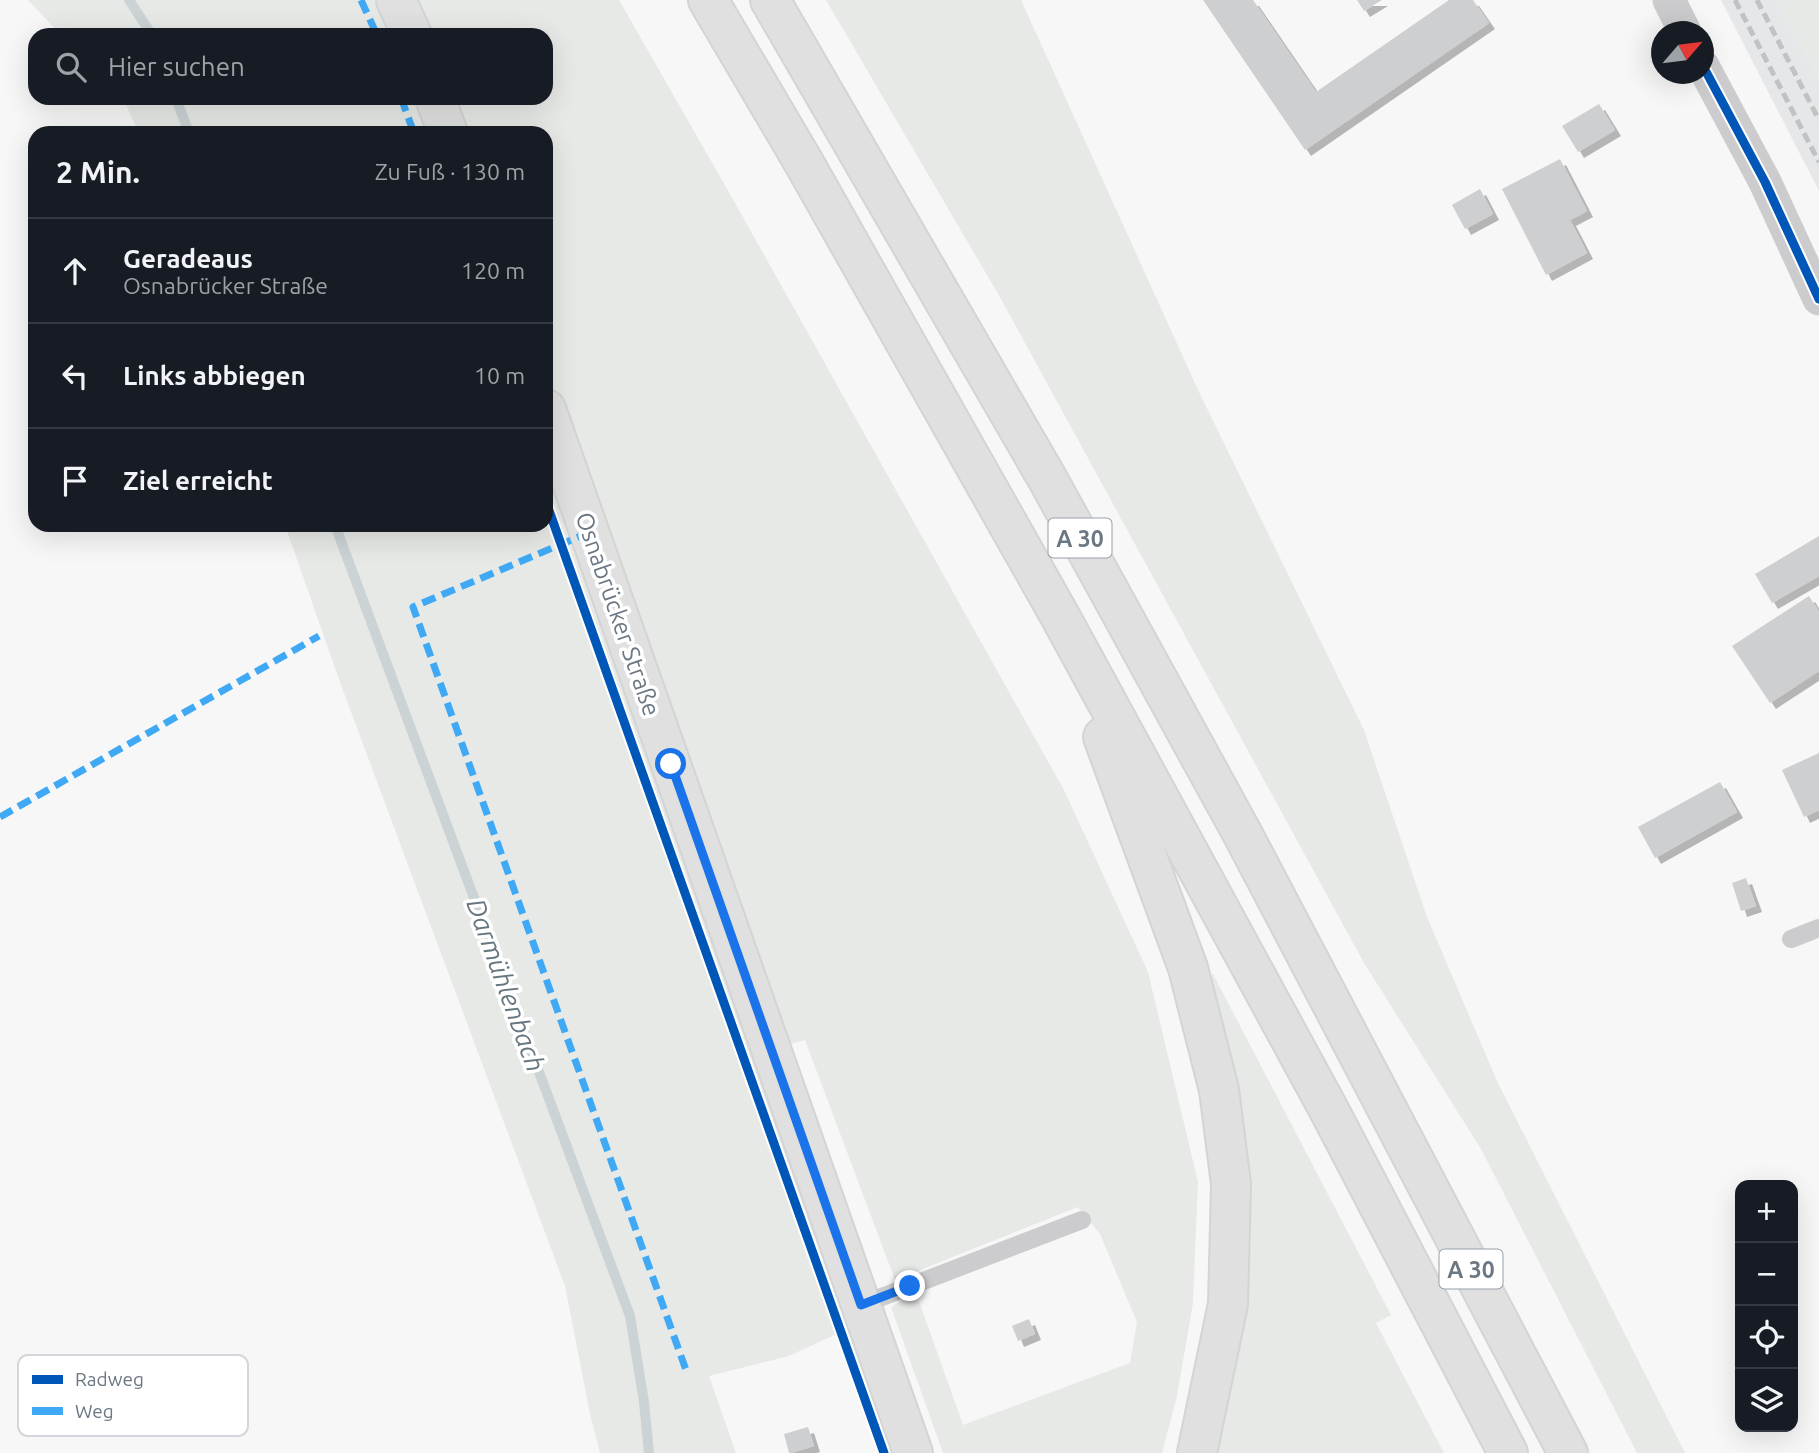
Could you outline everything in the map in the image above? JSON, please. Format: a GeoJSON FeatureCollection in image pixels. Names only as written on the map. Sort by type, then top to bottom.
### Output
{"type":"FeatureCollection","features":[{"type":"Feature","properties":{"kind":"main road"},"geometry":{"type":"LineString","coordinates":[[396,0],[409,28]]}},
{"type":"Feature","properties":{"kind":"main road","name":"A 30"},"geometry":{"type":"LineString","coordinates":[[708,0],[804,163],[1059,616],[1329,1110],[1508,1453]]}},
{"type":"Feature","properties":{"kind":"main road","name":"A 30"},"geometry":{"type":"LineString","coordinates":[[770,0],[1047,478],[1241,831],[1568,1453]]}},
{"type":"Feature","properties":{"kind":"main road"},"geometry":{"type":"LineString","coordinates":[[438,105],[445,126]]}},
{"type":"Feature","properties":{"kind":"main road","name":"Osnabrücker Straße"},"geometry":{"type":"LineString","coordinates":[[553,429],[913,1453]]}},
{"type":"Feature","properties":{"kind":"main road"},"geometry":{"type":"LineString","coordinates":[[1059,616],[1188,968],[1219,1090],[1231,1184],[1228,1304],[1197,1453]]}},
{"type":"Feature","properties":{"kind":"street"},"geometry":{"type":"LineString","coordinates":[[1669,0],[1680,21]]}},
{"type":"Feature","properties":{"kind":"street"},"geometry":{"type":"LineString","coordinates":[[1713,84],[1765,182],[1819,299]]}},
{"type":"Feature","properties":{"kind":"lane"},"geometry":{"type":"LineString","coordinates":[[1791,939],[1819,928]]}},
{"type":"Feature","properties":{"kind":"lane"},"geometry":{"type":"LineString","coordinates":[[861,1305],[1082,1220]]}},
{"type":"Feature","properties":{"kind":"shaded area"},"geometry":{"type":"Polygon","coordinates":[[[28,0],[619,0],[1064,790],[1148,972],[1198,1182],[1193,1303],[1177,1396],[1162,1453],[943,1453],[891,1307],[914,1293],[963,1425],[1130,1363],[1137,1322],[1100,1234],[1078,1207],[895,1280],[805,1040],[755,1054],[845,1330],[789,1356],[709,1376],[736,1453],[600,1453],[565,1286],[341,685],[287,532],[553,532],[553,126],[136,126],[126,105],[553,105],[553,28],[54,28],[28,0]]]}},
{"type":"Feature","properties":{"kind":"shaded area"},"geometry":{"type":"Polygon","coordinates":[[[826,0],[1021,0],[1199,392],[1364,730],[1427,917],[1497,1081],[1685,1453],[1637,1453],[1481,1149],[1364,963],[1001,299],[826,0]]]}},
{"type":"Feature","properties":{"kind":"shaded area"},"geometry":{"type":"Polygon","coordinates":[[[1721,0],[1777,0],[1819,79],[1819,191],[1721,0]]]}},
{"type":"Feature","properties":{"kind":"shaded area"},"geometry":{"type":"Polygon","coordinates":[[[1777,0],[1819,0],[1819,79],[1781,8],[1777,0]]]}},
{"type":"Feature","properties":{"kind":"shaded area"},"geometry":{"type":"Polygon","coordinates":[[[1213,974],[1391,1315],[1376,1323],[1444,1453],[1212,1453],[1239,1311],[1207,982],[1213,974]]]}},
{"type":"Feature","properties":{"kind":"building"},"geometry":{"type":"Polygon","coordinates":[[[1203,0],[1253,0],[1316,92],[1449,0],[1473,0],[1489,23],[1305,150],[1203,0]]]}},
{"type":"Feature","properties":{"kind":"building"},"geometry":{"type":"Polygon","coordinates":[[[1357,0],[1382,0],[1364,11],[1357,0]]]}},
{"type":"Feature","properties":{"kind":"building"},"geometry":{"type":"Polygon","coordinates":[[[1599,104],[1615,130],[1578,152],[1562,126],[1599,104]]]}},
{"type":"Feature","properties":{"kind":"building"},"geometry":{"type":"Polygon","coordinates":[[[1560,159],[1587,211],[1570,220],[1587,253],[1546,275],[1502,189],[1560,159]]]}},
{"type":"Feature","properties":{"kind":"building"},"geometry":{"type":"Polygon","coordinates":[[[1480,189],[1493,214],[1465,229],[1452,205],[1480,189]]]}},
{"type":"Feature","properties":{"kind":"building"},"geometry":{"type":"Polygon","coordinates":[[[1819,536],[1819,576],[1772,603],[1755,574],[1819,536]]]}},
{"type":"Feature","properties":{"kind":"building"},"geometry":{"type":"Polygon","coordinates":[[[1809,596],[1819,612],[1819,671],[1770,703],[1732,646],[1809,596]]]}},
{"type":"Feature","properties":{"kind":"building"},"geometry":{"type":"Polygon","coordinates":[[[1819,753],[1819,810],[1804,817],[1782,770],[1819,753]]]}},
{"type":"Feature","properties":{"kind":"building"},"geometry":{"type":"Polygon","coordinates":[[[1720,782],[1737,812],[1655,858],[1638,827],[1720,782]]]}},
{"type":"Feature","properties":{"kind":"building"},"geometry":{"type":"Polygon","coordinates":[[[1746,878],[1756,906],[1741,911],[1732,883],[1746,878]]]}},
{"type":"Feature","properties":{"kind":"building"},"geometry":{"type":"Polygon","coordinates":[[[1029,1319],[1035,1334],[1018,1341],[1012,1326],[1029,1319]]]}},
{"type":"Feature","properties":{"kind":"building"},"geometry":{"type":"Polygon","coordinates":[[[808,1427],[814,1446],[789,1453],[784,1434],[808,1427]]]}},
{"type":"Feature","properties":{"kind":"waterway","name":"Darmühlenbach"},"geometry":{"type":"LineString","coordinates":[[129,0],[147,28]]}},
{"type":"Feature","properties":{"kind":"waterway","name":"Darmühlenbach"},"geometry":{"type":"LineString","coordinates":[[179,105],[186,126]]}},
{"type":"Feature","properties":{"kind":"waterway","name":"Darmühlenbach"},"geometry":{"type":"LineString","coordinates":[[338,532],[630,1316],[649,1453]]}},
{"type":"Feature","properties":{"kind":"railway"},"geometry":{"type":"LineString","coordinates":[[1735,0],[1819,162]]}},
{"type":"Feature","properties":{"kind":"railway"},"geometry":{"type":"LineString","coordinates":[[1757,0],[1819,120]]}},
{"type":"Feature","properties":{"kind":"marked path"},"geometry":{"type":"LineString","coordinates":[[361,0],[374,28]]}},
{"type":"Feature","properties":{"kind":"marked path"},"geometry":{"type":"LineString","coordinates":[[404,105],[411,126]]}},
{"type":"Feature","properties":{"kind":"marked path"},"geometry":{"type":"LineString","coordinates":[[590,532],[413,607],[686,1370]]}},
{"type":"Feature","properties":{"kind":"marked path"},"geometry":{"type":"LineString","coordinates":[[0,817],[319,636]]}},
{"type":"Feature","properties":{"kind":"cycle path"},"geometry":{"type":"LineString","coordinates":[[1713,84],[1765,182],[1819,299]]}},
{"type":"Feature","properties":{"kind":"cycle path"},"geometry":{"type":"LineString","coordinates":[[553,522],[884,1453]]}},
{"type":"Feature","properties":{"kind":"route"},"geometry":{"type":"LineString","coordinates":[[671,764],[861,1305],[910,1286]]}}]}
